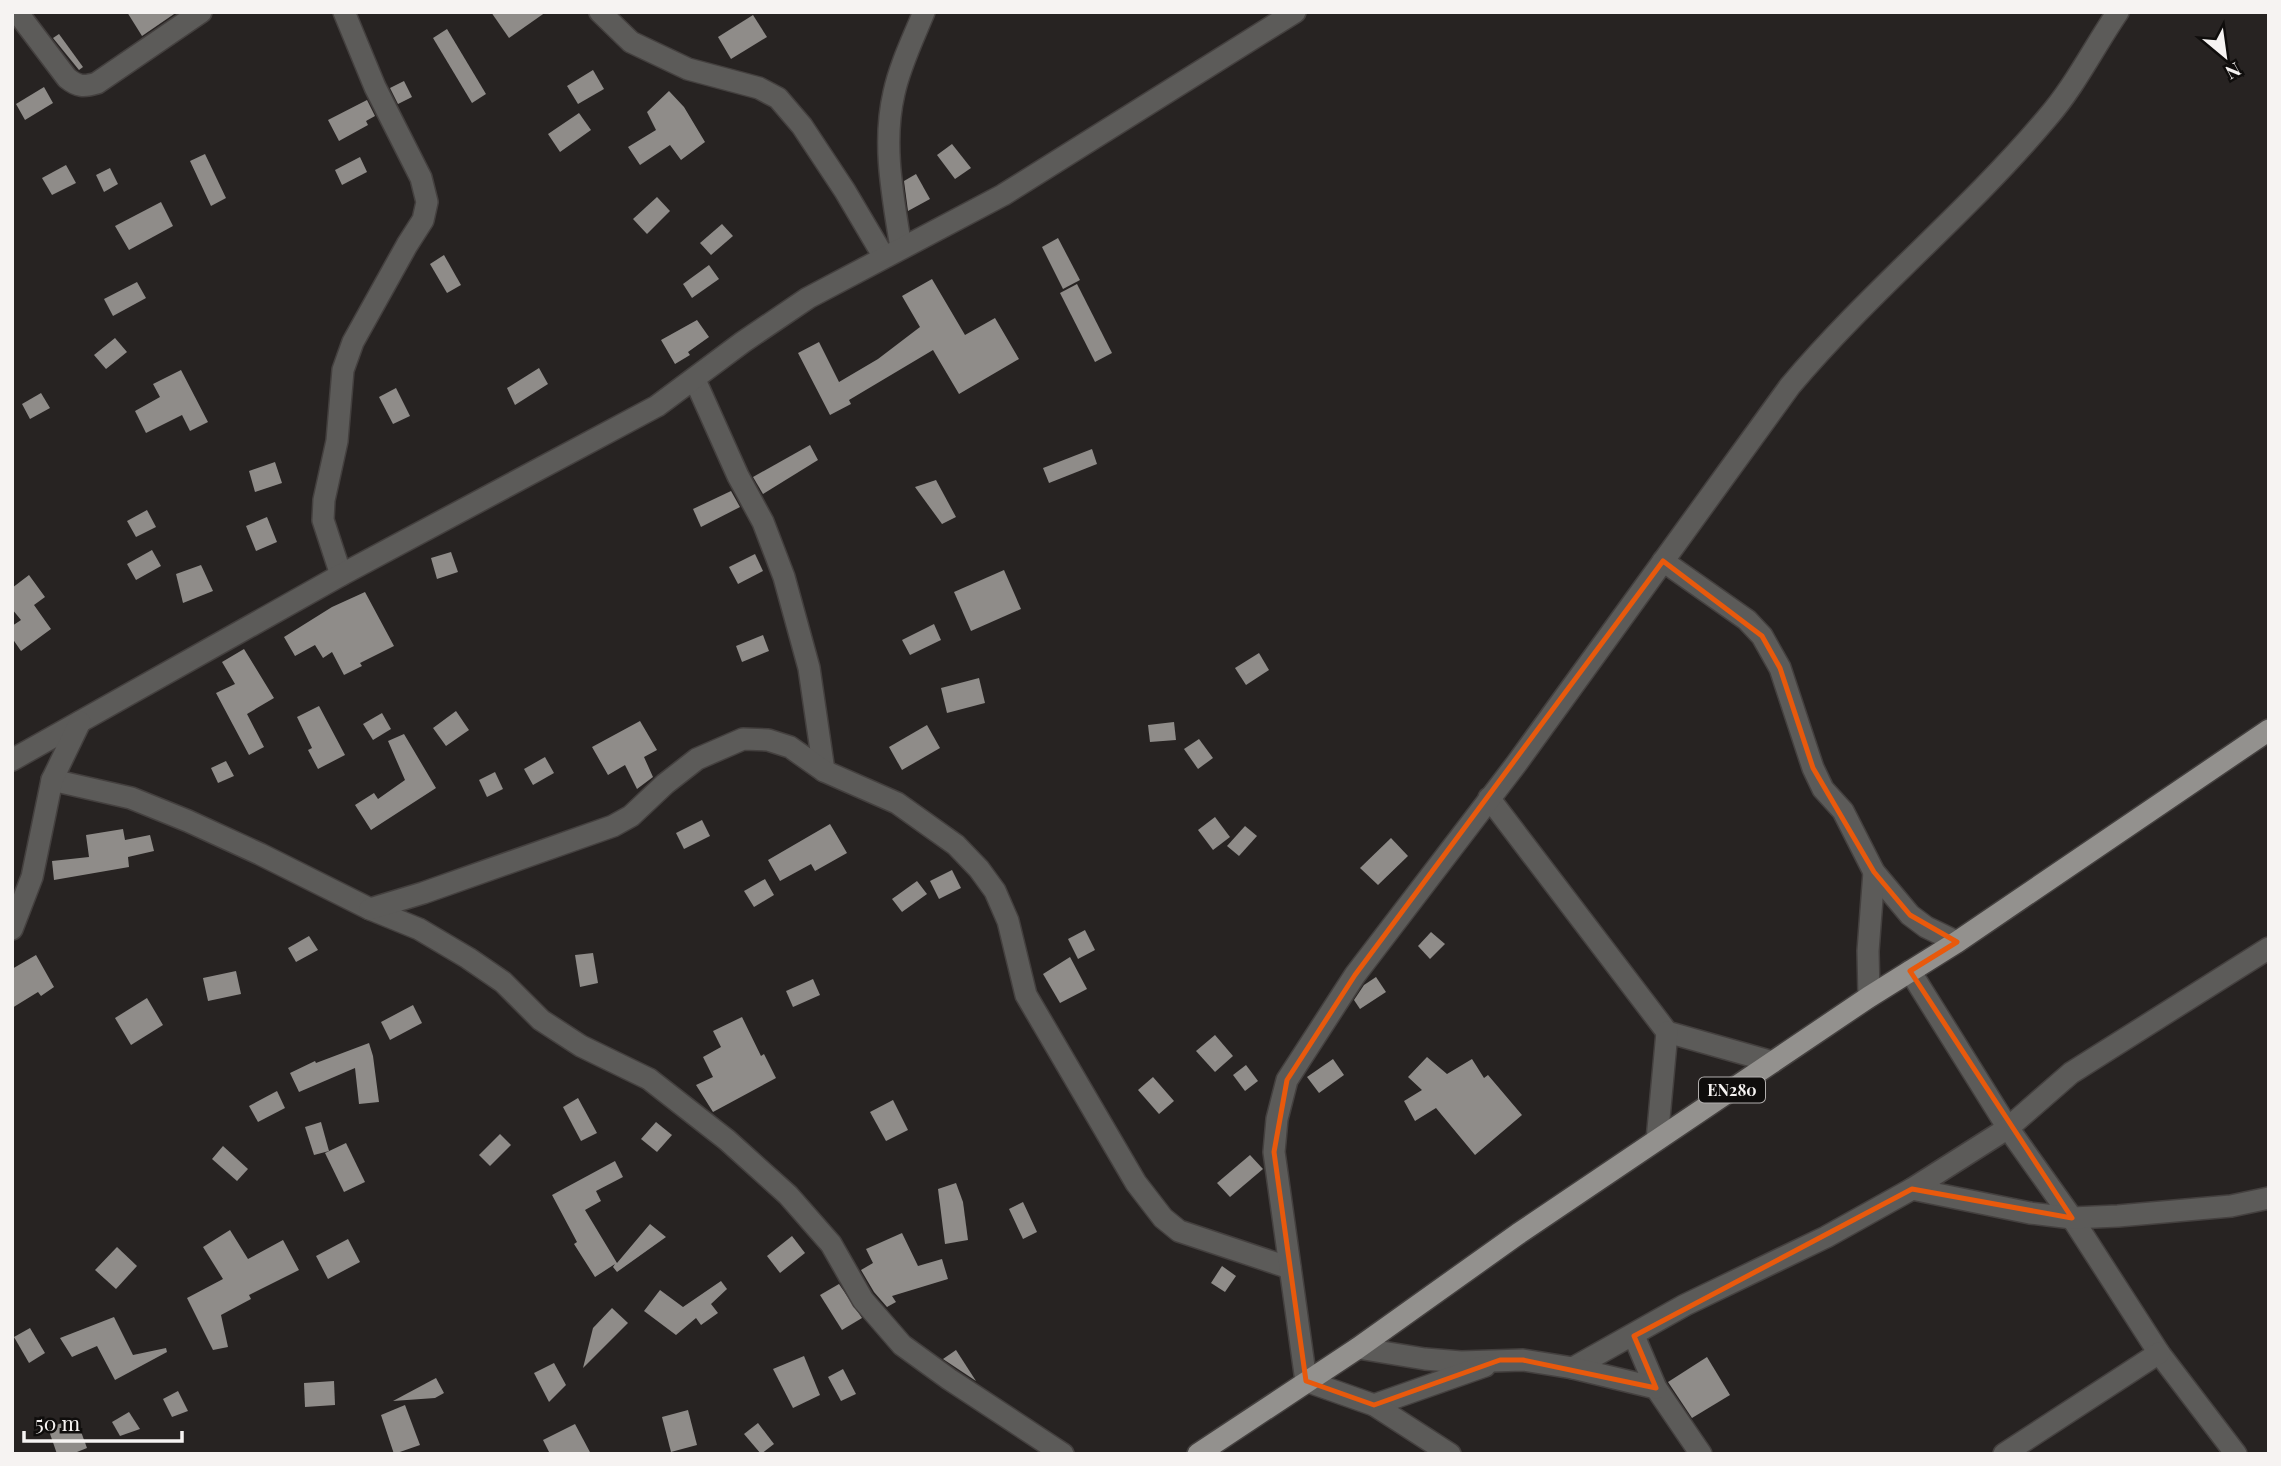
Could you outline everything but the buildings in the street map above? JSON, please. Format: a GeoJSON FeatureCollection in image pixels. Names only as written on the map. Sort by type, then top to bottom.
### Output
{"type":"FeatureCollection","features":[{"type":"Feature","properties":{"kind":"main road","name":"EN280"},"geometry":{"type":"LineString","coordinates":[[1198,1454],[1358,1348],[1518,1234],[1657,1140],[1869,997],[1957,942],[2269,730]]}},
{"type":"Feature","properties":{"kind":"street"},"geometry":{"type":"LineString","coordinates":[[17,12],[67,78],[76,86],[85,86],[97,83],[201,12]]}},
{"type":"Feature","properties":{"kind":"street"},"geometry":{"type":"LineString","coordinates":[[341,575],[323,520],[324,500],[337,441],[343,370],[353,342],[423,220],[427,202],[421,178],[375,87],[344,12]]}},
{"type":"Feature","properties":{"kind":"street"},"geometry":{"type":"LineString","coordinates":[[600,12],[631,42],[688,69],[759,88],[778,98],[802,125],[845,191],[893,252]]}},
{"type":"Feature","properties":{"kind":"street"},"geometry":{"type":"LineString","coordinates":[[893,252],[889,129],[894,94],[904,59],[924,12]]}},
{"type":"Feature","properties":{"kind":"street"},"geometry":{"type":"LineString","coordinates":[[12,761],[341,575],[657,406],[808,298],[1003,195],[1295,12]]}},
{"type":"Feature","properties":{"kind":"street"},"geometry":{"type":"LineString","coordinates":[[1450,1454],[1374,1405],[1306,1381],[1274,1152],[1277,1119],[1287,1080],[1355,975],[1489,798],[1790,386],[1830,338],[1961,211],[2048,117],[2068,92],[2118,12]]}},
{"type":"Feature","properties":{"kind":"street"},"geometry":{"type":"LineString","coordinates":[[695,380],[738,476],[763,522],[784,578],[809,668],[824,771]]}},
{"type":"Feature","properties":{"kind":"street"},"geometry":{"type":"LineString","coordinates":[[1663,561],[1747,620],[1762,636],[1780,667],[1813,768],[1823,789],[1843,811],[1874,872],[1910,915],[1926,927],[1957,942]]}},
{"type":"Feature","properties":{"kind":"street"},"geometry":{"type":"LineString","coordinates":[[12,929],[32,877],[52,780],[80,722]]}},
{"type":"Feature","properties":{"kind":"street"},"geometry":{"type":"LineString","coordinates":[[370,909],[613,826],[631,816],[697,759],[743,739],[768,740],[790,747],[824,771],[897,803],[956,845],[979,869],[995,891],[1008,921],[1026,995],[1136,1182],[1163,1218],[1179,1231],[1290,1268]]}},
{"type":"Feature","properties":{"kind":"street"},"geometry":{"type":"LineString","coordinates":[[52,780],[131,798],[176,816],[370,909],[419,929],[468,958],[503,982],[541,1020],[581,1046],[649,1079],[727,1140],[788,1195],[831,1244],[863,1300],[902,1345],[1063,1454]]}},
{"type":"Feature","properties":{"kind":"street"},"geometry":{"type":"LineString","coordinates":[[1489,798],[1667,1031],[1773,1062]]}},
{"type":"Feature","properties":{"kind":"street"},"geometry":{"type":"LineString","coordinates":[[1869,997],[1868,951],[1874,872]]}},
{"type":"Feature","properties":{"kind":"street"},"geometry":{"type":"LineString","coordinates":[[1573,1368],[1685,1305],[1826,1237],[1912,1189],[2008,1128],[2071,1073],[2269,948]]}},
{"type":"Feature","properties":{"kind":"street"},"geometry":{"type":"LineString","coordinates":[[1910,971],[2008,1128],[2072,1218],[2160,1353],[2236,1454]]}},
{"type":"Feature","properties":{"kind":"street"},"geometry":{"type":"LineString","coordinates":[[1657,1140],[1667,1031]]}},
{"type":"Feature","properties":{"kind":"street"},"geometry":{"type":"LineString","coordinates":[[1912,1189],[2030,1213],[2072,1218],[2231,1206],[2269,1198]]}},
{"type":"Feature","properties":{"kind":"street"},"geometry":{"type":"LineString","coordinates":[[1634,1336],[1656,1388],[1701,1454]]}},
{"type":"Feature","properties":{"kind":"street"},"geometry":{"type":"LineString","coordinates":[[1358,1348],[1461,1362],[1523,1360],[1573,1368],[1656,1388]]}},
{"type":"Feature","properties":{"kind":"street"},"geometry":{"type":"LineString","coordinates":[[2004,1454],[2160,1353]]}},
{"type":"Feature","properties":{"kind":"street"},"geometry":{"type":"LineString","coordinates":[[1374,1405],[1500,1360]]}},
{"type":"Feature","properties":{"kind":"highlighted area"},"geometry":{"type":"Polygon","coordinates":[[[1663,561],[1762,636],[1780,668],[1813,768],[1874,872],[1910,915],[1957,942],[1910,971],[2072,1218],[1912,1189],[1634,1336],[1656,1388],[1523,1360],[1500,1360],[1374,1405],[1306,1381],[1274,1152],[1287,1080],[1355,975],[1663,561]]]}}]}
